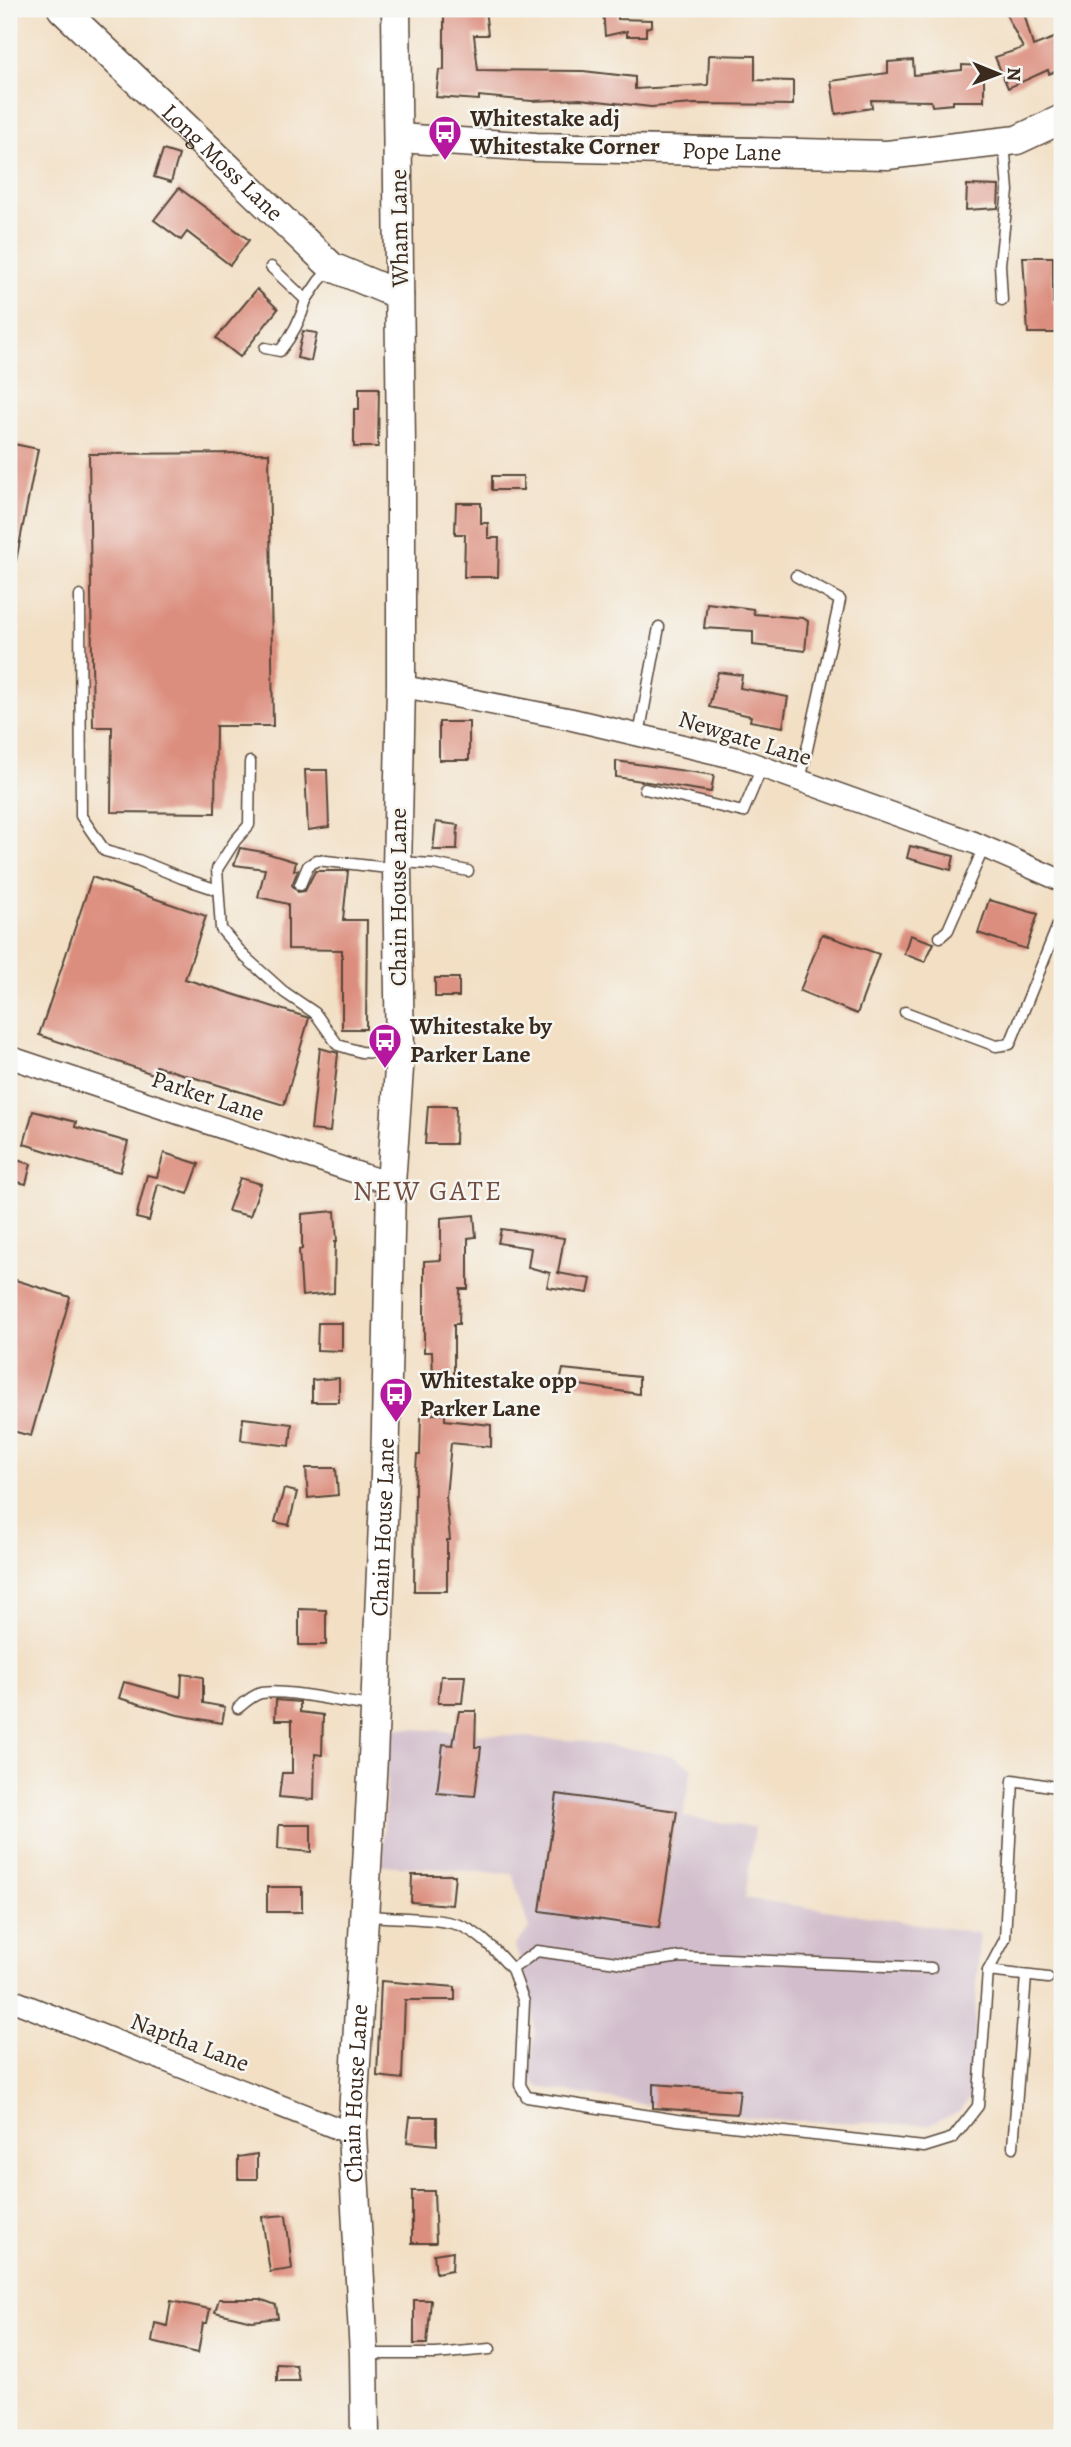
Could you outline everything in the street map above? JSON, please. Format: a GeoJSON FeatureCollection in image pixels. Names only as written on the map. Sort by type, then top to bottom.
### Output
{"type":"FeatureCollection","features":[{"type":"Feature","properties":{"kind":"street","name":"Long Moss Lane"},"geometry":{"type":"LineString","coordinates":[[62,9],[332,267],[400,295]]}},
{"type":"Feature","properties":{"kind":"street","name":"Wham Lane"},"geometry":{"type":"LineString","coordinates":[[396,9],[401,447]]}},
{"type":"Feature","properties":{"kind":"street","name":"Pope Lane"},"geometry":{"type":"LineString","coordinates":[[398,138],[536,147],[887,155],[1017,140],[1062,119]]}},
{"type":"Feature","properties":{"kind":"street","name":"Chain House Lane"},"geometry":{"type":"LineString","coordinates":[[365,2438],[352,2134],[375,1707],[385,1475],[391,1184],[400,1054],[397,865],[401,686],[401,447]]}},
{"type":"Feature","properties":{"kind":"street","name":"Newgate Lane"},"geometry":{"type":"LineString","coordinates":[[401,686],[570,719],[740,759],[984,847],[1062,881]]}},
{"type":"Feature","properties":{"kind":"street","name":"Parker Lane"},"geometry":{"type":"LineString","coordinates":[[9,1057],[391,1184]]}},
{"type":"Feature","properties":{"kind":"street","name":"Naptha Lane"},"geometry":{"type":"LineString","coordinates":[[9,2000],[352,2134]]}},
{"type":"Feature","properties":{"kind":"lane"},"geometry":{"type":"LineString","coordinates":[[1002,300],[1000,264],[1008,191],[1004,142]]}},
{"type":"Feature","properties":{"kind":"lane"},"geometry":{"type":"LineString","coordinates":[[271,267],[306,300]]}},
{"type":"Feature","properties":{"kind":"lane"},"geometry":{"type":"LineString","coordinates":[[265,348],[279,351],[284,345],[297,326],[306,300],[332,267]]}},
{"type":"Feature","properties":{"kind":"lane"},"geometry":{"type":"LineString","coordinates":[[796,576],[840,600],[800,781]]}},
{"type":"Feature","properties":{"kind":"lane"},"geometry":{"type":"LineString","coordinates":[[80,596],[80,816],[105,851],[138,860],[218,890]]}},
{"type":"Feature","properties":{"kind":"lane"},"geometry":{"type":"LineString","coordinates":[[639,735],[659,627]]}},
{"type":"Feature","properties":{"kind":"lane"},"geometry":{"type":"LineString","coordinates":[[250,762],[248,825],[217,869],[221,929],[255,966],[284,992],[315,1013],[338,1045],[361,1052],[400,1054]]}},
{"type":"Feature","properties":{"kind":"lane"},"geometry":{"type":"LineString","coordinates":[[645,789],[743,812],[762,767]]}},
{"type":"Feature","properties":{"kind":"lane"},"geometry":{"type":"LineString","coordinates":[[940,937],[948,930],[984,847]]}},
{"type":"Feature","properties":{"kind":"lane"},"geometry":{"type":"LineString","coordinates":[[300,885],[307,866],[317,860],[397,865],[433,864],[468,871]]}},
{"type":"Feature","properties":{"kind":"lane"},"geometry":{"type":"LineString","coordinates":[[905,1012],[996,1046],[1010,1044],[1062,915]]}},
{"type":"Feature","properties":{"kind":"lane"},"geometry":{"type":"LineString","coordinates":[[238,1708],[260,1693],[302,1695],[343,1704],[375,1707]]}},
{"type":"Feature","properties":{"kind":"lane"},"geometry":{"type":"LineString","coordinates":[[364,1916],[443,1922],[464,1927],[489,1944],[512,1969],[524,2002],[520,2085],[527,2097],[677,2120],[924,2147],[953,2138],[978,2106],[988,1971],[1006,1939],[1013,1780],[1062,1788]]}},
{"type":"Feature","properties":{"kind":"lane"},"geometry":{"type":"LineString","coordinates":[[512,1969],[537,1951],[631,1964],[681,1957],[931,1968]]}},
{"type":"Feature","properties":{"kind":"lane"},"geometry":{"type":"LineString","coordinates":[[988,1971],[1048,1978]]}},
{"type":"Feature","properties":{"kind":"lane"},"geometry":{"type":"LineString","coordinates":[[1013,2147],[1026,1976]]}},
{"type":"Feature","properties":{"kind":"lane"},"geometry":{"type":"LineString","coordinates":[[363,2354],[436,2354],[490,2348]]}},
{"type":"Feature","properties":{"kind":"shaded area"},"geometry":{"type":"Polygon","coordinates":[[[390,1727],[577,1741],[671,1755],[692,1767],[683,1817],[755,1828],[745,1898],[979,1933],[972,2095],[959,2112],[929,2125],[771,2120],[642,2104],[539,2087],[529,2077],[535,2033],[527,1985],[515,1946],[529,1929],[513,1874],[382,1865],[390,1727]]]}},
{"type":"Feature","properties":{"kind":"building"},"geometry":{"type":"Polygon","coordinates":[[[444,9],[485,9],[488,35],[474,35],[478,70],[583,71],[635,77],[635,89],[708,85],[709,55],[755,56],[755,80],[793,81],[793,105],[695,104],[651,107],[580,99],[532,101],[479,96],[479,100],[436,97],[439,70],[444,70],[444,9]]]}},
{"type":"Feature","properties":{"kind":"building"},"geometry":{"type":"Polygon","coordinates":[[[603,9],[618,9],[618,19],[652,20],[652,26],[646,28],[646,36],[627,36],[627,31],[605,36],[603,9]]]}},
{"type":"Feature","properties":{"kind":"building"},"geometry":{"type":"Polygon","coordinates":[[[1023,9],[1033,46],[1062,35],[1062,69],[1049,74],[1048,70],[1008,88],[995,57],[1023,48],[1006,14],[1023,9]]]}},
{"type":"Feature","properties":{"kind":"building"},"geometry":{"type":"Polygon","coordinates":[[[913,60],[914,75],[962,70],[962,65],[984,66],[984,101],[953,101],[953,104],[932,106],[931,101],[871,100],[872,108],[836,114],[831,81],[888,73],[888,62],[913,60]]]}},
{"type":"Feature","properties":{"kind":"building"},"geometry":{"type":"Polygon","coordinates":[[[163,150],[179,155],[171,182],[154,177],[163,150]]]}},
{"type":"Feature","properties":{"kind":"building"},"geometry":{"type":"Polygon","coordinates":[[[967,185],[999,186],[998,208],[966,210],[967,185]]]}},
{"type":"Feature","properties":{"kind":"building"},"geometry":{"type":"Polygon","coordinates":[[[179,188],[249,240],[230,265],[187,232],[181,240],[154,220],[179,188]]]}},
{"type":"Feature","properties":{"kind":"building"},"geometry":{"type":"Polygon","coordinates":[[[1023,257],[1053,257],[1053,303],[1062,303],[1062,333],[1028,333],[1023,257]]]}},
{"type":"Feature","properties":{"kind":"building"},"geometry":{"type":"Polygon","coordinates":[[[257,289],[278,309],[240,357],[216,338],[257,289]]]}},
{"type":"Feature","properties":{"kind":"building"},"geometry":{"type":"Polygon","coordinates":[[[303,331],[317,333],[311,361],[297,358],[303,331]]]}},
{"type":"Feature","properties":{"kind":"building"},"geometry":{"type":"Polygon","coordinates":[[[359,388],[379,388],[378,447],[354,447],[354,409],[359,409],[359,388]]]}},
{"type":"Feature","properties":{"kind":"building"},"geometry":{"type":"Polygon","coordinates":[[[9,443],[38,449],[16,561],[9,560],[9,443]]]}},
{"type":"Feature","properties":{"kind":"building"},"geometry":{"type":"Polygon","coordinates":[[[269,453],[273,726],[216,726],[215,813],[111,812],[112,727],[93,727],[89,454],[269,453]]]}},
{"type":"Feature","properties":{"kind":"building"},"geometry":{"type":"Polygon","coordinates":[[[492,476],[523,476],[523,490],[492,490],[492,476]]]}},
{"type":"Feature","properties":{"kind":"building"},"geometry":{"type":"Polygon","coordinates":[[[456,503],[481,503],[481,523],[488,523],[488,538],[499,538],[498,577],[464,577],[465,534],[455,534],[456,503]]]}},
{"type":"Feature","properties":{"kind":"building"},"geometry":{"type":"Polygon","coordinates":[[[707,603],[753,609],[754,614],[803,618],[808,621],[805,651],[753,645],[753,631],[704,628],[707,603]]]}},
{"type":"Feature","properties":{"kind":"building"},"geometry":{"type":"Polygon","coordinates":[[[718,672],[742,675],[740,688],[788,697],[783,727],[750,721],[751,716],[709,707],[718,672]]]}},
{"type":"Feature","properties":{"kind":"building"},"geometry":{"type":"Polygon","coordinates":[[[439,722],[469,722],[469,760],[439,760],[439,722]]]}},
{"type":"Feature","properties":{"kind":"building"},"geometry":{"type":"Polygon","coordinates":[[[616,761],[714,775],[711,792],[616,777],[616,761]]]}},
{"type":"Feature","properties":{"kind":"building"},"geometry":{"type":"Polygon","coordinates":[[[305,770],[327,770],[329,827],[308,830],[305,770]]]}},
{"type":"Feature","properties":{"kind":"building"},"geometry":{"type":"Polygon","coordinates":[[[436,822],[458,825],[457,850],[433,850],[436,822]]]}},
{"type":"Feature","properties":{"kind":"building"},"geometry":{"type":"Polygon","coordinates":[[[910,846],[954,856],[951,870],[907,858],[910,846]]]}},
{"type":"Feature","properties":{"kind":"building"},"geometry":{"type":"Polygon","coordinates":[[[240,848],[296,862],[294,870],[298,870],[292,885],[298,892],[305,891],[315,871],[348,871],[343,920],[367,920],[366,1029],[342,1029],[342,950],[288,949],[288,904],[258,897],[265,869],[234,865],[240,848]]]}},
{"type":"Feature","properties":{"kind":"building"},"geometry":{"type":"Polygon","coordinates":[[[92,877],[206,916],[185,979],[309,1018],[284,1105],[156,1066],[153,1074],[39,1035],[92,877]]]}},
{"type":"Feature","properties":{"kind":"building"},"geometry":{"type":"Polygon","coordinates":[[[989,900],[1038,914],[1026,949],[978,933],[989,900]]]}},
{"type":"Feature","properties":{"kind":"building"},"geometry":{"type":"Polygon","coordinates":[[[822,934],[879,954],[857,1014],[800,991],[822,934]]]}},
{"type":"Feature","properties":{"kind":"building"},"geometry":{"type":"Polygon","coordinates":[[[910,935],[934,943],[925,962],[904,954],[910,935]]]}},
{"type":"Feature","properties":{"kind":"building"},"geometry":{"type":"Polygon","coordinates":[[[435,978],[459,978],[459,997],[435,997],[435,978]]]}},
{"type":"Feature","properties":{"kind":"building"},"geometry":{"type":"Polygon","coordinates":[[[320,1048],[338,1053],[330,1132],[311,1130],[320,1048]]]}},
{"type":"Feature","properties":{"kind":"building"},"geometry":{"type":"Polygon","coordinates":[[[428,1106],[456,1106],[455,1144],[425,1144],[428,1106]]]}},
{"type":"Feature","properties":{"kind":"building"},"geometry":{"type":"Polygon","coordinates":[[[33,1111],[76,1122],[75,1127],[128,1142],[120,1172],[24,1144],[33,1111]]]}},
{"type":"Feature","properties":{"kind":"building"},"geometry":{"type":"Polygon","coordinates":[[[164,1153],[199,1164],[188,1194],[158,1184],[149,1221],[136,1218],[147,1175],[157,1177],[164,1153]]]}},
{"type":"Feature","properties":{"kind":"building"},"geometry":{"type":"Polygon","coordinates":[[[9,1158],[31,1164],[26,1184],[9,1180],[9,1158]]]}},
{"type":"Feature","properties":{"kind":"building"},"geometry":{"type":"Polygon","coordinates":[[[240,1178],[261,1184],[250,1216],[228,1211],[240,1178]]]}},
{"type":"Feature","properties":{"kind":"building"},"geometry":{"type":"Polygon","coordinates":[[[335,1211],[337,1242],[334,1293],[302,1296],[299,1250],[302,1249],[302,1214],[335,1211]]]}},
{"type":"Feature","properties":{"kind":"building"},"geometry":{"type":"Polygon","coordinates":[[[474,1215],[476,1237],[468,1238],[468,1289],[460,1289],[459,1324],[454,1324],[454,1376],[433,1376],[432,1352],[424,1352],[424,1261],[441,1260],[441,1218],[474,1215]]]}},
{"type":"Feature","properties":{"kind":"building"},"geometry":{"type":"Polygon","coordinates":[[[501,1229],[564,1238],[558,1273],[591,1279],[588,1293],[547,1287],[550,1273],[528,1267],[531,1248],[498,1243],[501,1229]]]}},
{"type":"Feature","properties":{"kind":"building"},"geometry":{"type":"Polygon","coordinates":[[[9,1278],[70,1297],[31,1436],[9,1430],[9,1278]]]}},
{"type":"Feature","properties":{"kind":"building"},"geometry":{"type":"Polygon","coordinates":[[[318,1323],[342,1323],[342,1351],[317,1350],[318,1323]]]}},
{"type":"Feature","properties":{"kind":"building"},"geometry":{"type":"Polygon","coordinates":[[[563,1369],[639,1377],[639,1394],[560,1382],[563,1369]]]}},
{"type":"Feature","properties":{"kind":"building"},"geometry":{"type":"Polygon","coordinates":[[[339,1378],[339,1402],[312,1402],[312,1380],[339,1378]]]}},
{"type":"Feature","properties":{"kind":"building"},"geometry":{"type":"Polygon","coordinates":[[[421,1414],[445,1414],[445,1420],[491,1425],[491,1447],[451,1443],[446,1497],[450,1540],[447,1540],[447,1591],[414,1591],[415,1484],[417,1455],[420,1455],[421,1414]]]}},
{"type":"Feature","properties":{"kind":"building"},"geometry":{"type":"Polygon","coordinates":[[[243,1418],[292,1424],[290,1446],[241,1440],[243,1418]]]}},
{"type":"Feature","properties":{"kind":"building"},"geometry":{"type":"Polygon","coordinates":[[[306,1468],[336,1468],[338,1495],[308,1498],[306,1468]]]}},
{"type":"Feature","properties":{"kind":"building"},"geometry":{"type":"Polygon","coordinates":[[[284,1489],[297,1492],[289,1525],[275,1522],[284,1489]]]}},
{"type":"Feature","properties":{"kind":"building"},"geometry":{"type":"Polygon","coordinates":[[[299,1609],[326,1610],[326,1645],[299,1645],[299,1609]]]}},
{"type":"Feature","properties":{"kind":"building"},"geometry":{"type":"Polygon","coordinates":[[[182,1674],[203,1677],[203,1703],[225,1707],[222,1723],[178,1715],[119,1698],[124,1682],[181,1697],[182,1674]]]}},
{"type":"Feature","properties":{"kind":"building"},"geometry":{"type":"Polygon","coordinates":[[[441,1676],[465,1676],[462,1703],[438,1703],[441,1676]]]}},
{"type":"Feature","properties":{"kind":"building"},"geometry":{"type":"Polygon","coordinates":[[[276,1700],[300,1702],[300,1712],[323,1715],[322,1755],[315,1754],[314,1800],[279,1797],[282,1773],[292,1773],[292,1720],[275,1720],[276,1700]]]}},
{"type":"Feature","properties":{"kind":"building"},"geometry":{"type":"Polygon","coordinates":[[[459,1711],[476,1711],[475,1747],[481,1747],[475,1796],[437,1793],[443,1744],[453,1745],[459,1711]]]}},
{"type":"Feature","properties":{"kind":"building"},"geometry":{"type":"Polygon","coordinates":[[[557,1794],[677,1811],[659,1928],[540,1911],[557,1794]]]}},
{"type":"Feature","properties":{"kind":"building"},"geometry":{"type":"Polygon","coordinates":[[[279,1825],[311,1825],[311,1852],[278,1849],[279,1825]]]}},
{"type":"Feature","properties":{"kind":"building"},"geometry":{"type":"Polygon","coordinates":[[[412,1875],[455,1875],[452,1905],[411,1902],[412,1875]]]}},
{"type":"Feature","properties":{"kind":"building"},"geometry":{"type":"Polygon","coordinates":[[[267,1887],[302,1887],[302,1912],[267,1912],[267,1887]]]}},
{"type":"Feature","properties":{"kind":"building"},"geometry":{"type":"Polygon","coordinates":[[[381,1981],[455,1987],[455,2000],[405,2000],[402,2079],[377,2076],[381,1981]]]}},
{"type":"Feature","properties":{"kind":"building"},"geometry":{"type":"Polygon","coordinates":[[[653,2084],[740,2090],[737,2114],[653,2108],[653,2084]]]}},
{"type":"Feature","properties":{"kind":"building"},"geometry":{"type":"Polygon","coordinates":[[[410,2117],[437,2117],[437,2145],[407,2142],[410,2117]]]}},
{"type":"Feature","properties":{"kind":"building"},"geometry":{"type":"Polygon","coordinates":[[[257,2154],[257,2179],[238,2179],[238,2157],[257,2154]]]}},
{"type":"Feature","properties":{"kind":"building"},"geometry":{"type":"Polygon","coordinates":[[[412,2191],[434,2191],[436,2243],[412,2243],[412,2191]]]}},
{"type":"Feature","properties":{"kind":"building"},"geometry":{"type":"Polygon","coordinates":[[[286,2215],[292,2269],[270,2272],[262,2217],[286,2215]]]}},
{"type":"Feature","properties":{"kind":"building"},"geometry":{"type":"Polygon","coordinates":[[[453,2251],[452,2270],[436,2273],[434,2254],[453,2251]]]}},
{"type":"Feature","properties":{"kind":"building"},"geometry":{"type":"Polygon","coordinates":[[[219,2299],[260,2299],[276,2305],[278,2318],[252,2321],[215,2312],[219,2299]]]}},
{"type":"Feature","properties":{"kind":"building"},"geometry":{"type":"Polygon","coordinates":[[[414,2300],[431,2300],[427,2344],[414,2344],[414,2300]]]}},
{"type":"Feature","properties":{"kind":"building"},"geometry":{"type":"Polygon","coordinates":[[[171,2301],[210,2309],[207,2323],[203,2323],[198,2353],[152,2342],[155,2323],[167,2326],[171,2301]]]}},
{"type":"Feature","properties":{"kind":"building"},"geometry":{"type":"Polygon","coordinates":[[[277,2364],[296,2365],[299,2381],[277,2381],[277,2364]]]}},
{"type":"Feature","properties":{"kind":"place","name":"Whitestake adj Whitestake Corner"},"geometry":{"type":"Point","coordinates":[445,162]}},
{"type":"Feature","properties":{"kind":"place","name":"Whitestake by Parker Lane"},"geometry":{"type":"Point","coordinates":[385,1070]}},
{"type":"Feature","properties":{"kind":"place","name":"Whitestake opp Parker Lane"},"geometry":{"type":"Point","coordinates":[396,1424]}},
{"type":"Feature","properties":{"kind":"district","name":"NEW GATE"},"geometry":{"type":"Point","coordinates":[428,1190]}}]}
